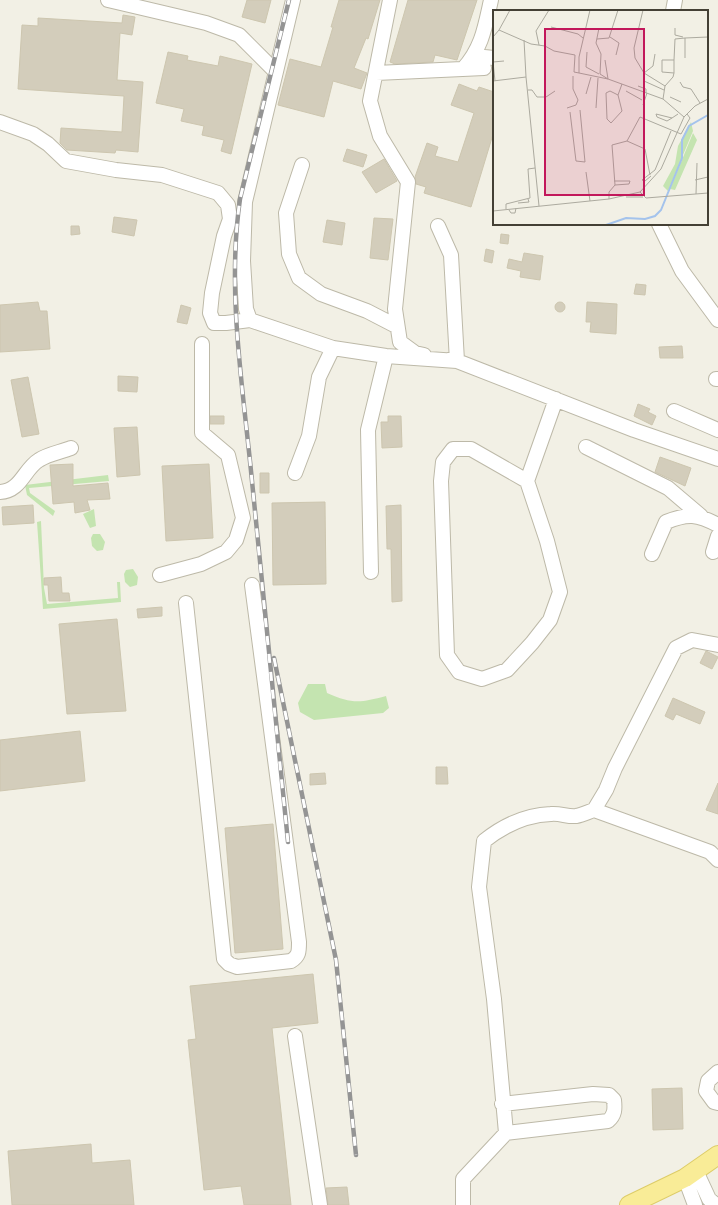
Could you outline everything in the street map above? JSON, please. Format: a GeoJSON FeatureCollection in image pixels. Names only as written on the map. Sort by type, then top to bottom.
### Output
{"type":"FeatureCollection","features":[{"type":"Feature","properties":{"kind":"main road"},"geometry":{"type":"LineString","coordinates":[[629,1205],[691,1175],[718,1155]]}},
{"type":"Feature","properties":{"kind":"street"},"geometry":{"type":"LineString","coordinates":[[108,0],[206,23],[239,35],[276,72]]}},
{"type":"Feature","properties":{"kind":"street"},"geometry":{"type":"LineString","coordinates":[[250,320],[246,309],[244,261],[245,202],[293,0]]}},
{"type":"Feature","properties":{"kind":"street"},"geometry":{"type":"LineString","coordinates":[[390,0],[370,101],[380,136],[408,182],[395,309],[396,326],[400,342],[415,353],[457,362],[634,430],[718,459]]}},
{"type":"Feature","properties":{"kind":"street"},"geometry":{"type":"LineString","coordinates":[[463,69],[474,56],[483,33],[492,0]]}},
{"type":"Feature","properties":{"kind":"street"},"geometry":{"type":"LineString","coordinates":[[673,10],[676,0]]}},
{"type":"Feature","properties":{"kind":"street"},"geometry":{"type":"LineString","coordinates":[[474,56],[489,63]]}},
{"type":"Feature","properties":{"kind":"street"},"geometry":{"type":"LineString","coordinates":[[376,73],[463,69],[489,63]]}},
{"type":"Feature","properties":{"kind":"street"},"geometry":{"type":"LineString","coordinates":[[0,122],[34,134],[48,144],[66,162],[116,170],[162,175],[218,193],[228,205],[230,219],[224,236],[212,293],[210,313],[214,323],[250,320],[333,348],[386,356],[457,362]]}},
{"type":"Feature","properties":{"kind":"street"},"geometry":{"type":"LineString","coordinates":[[302,165],[286,213],[289,254],[299,278],[321,294],[367,311],[396,326]]}},
{"type":"Feature","properties":{"kind":"street"},"geometry":{"type":"LineString","coordinates":[[659,225],[682,271],[718,320]]}},
{"type":"Feature","properties":{"kind":"street"},"geometry":{"type":"LineString","coordinates":[[438,226],[450,255],[457,362]]}},
{"type":"Feature","properties":{"kind":"street"},"geometry":{"type":"LineString","coordinates":[[160,575],[201,564],[226,552],[236,540],[243,518],[228,455],[202,433],[202,344]]}},
{"type":"Feature","properties":{"kind":"street"},"geometry":{"type":"LineString","coordinates":[[295,473],[309,436],[319,377],[333,348]]}},
{"type":"Feature","properties":{"kind":"street"},"geometry":{"type":"LineString","coordinates":[[371,572],[368,430],[386,356]]}},
{"type":"Feature","properties":{"kind":"street"},"geometry":{"type":"LineString","coordinates":[[527,481],[470,449],[453,449],[442,462],[441,481],[447,655],[459,672],[482,679],[507,670],[532,644],[550,620],[560,592],[547,541],[527,481],[556,399]]}},
{"type":"Feature","properties":{"kind":"street"},"geometry":{"type":"LineString","coordinates":[[674,411],[718,430]]}},
{"type":"Feature","properties":{"kind":"street"},"geometry":{"type":"LineString","coordinates":[[586,447],[668,488],[701,516],[718,525]]}},
{"type":"Feature","properties":{"kind":"street"},"geometry":{"type":"LineString","coordinates":[[0,492],[8,492],[18,484],[39,459],[71,448]]}},
{"type":"Feature","properties":{"kind":"street"},"geometry":{"type":"LineString","coordinates":[[652,554],[666,522],[682,515],[701,516]]}},
{"type":"Feature","properties":{"kind":"street"},"geometry":{"type":"LineString","coordinates":[[713,552],[718,536]]}},
{"type":"Feature","properties":{"kind":"street"},"geometry":{"type":"LineString","coordinates":[[186,603],[224,959],[237,967],[291,961],[296,958],[299,953],[299,942],[252,585]]}},
{"type":"Feature","properties":{"kind":"street"},"geometry":{"type":"LineString","coordinates":[[594,810],[606,790],[615,768],[676,648],[692,640],[718,645]]}},
{"type":"Feature","properties":{"kind":"street"},"geometry":{"type":"LineString","coordinates":[[506,1133],[502,1104],[494,998],[479,887],[484,841],[496,831],[511,822],[529,817],[552,814],[575,816],[594,810],[710,852],[718,860]]}},
{"type":"Feature","properties":{"kind":"street"},"geometry":{"type":"LineString","coordinates":[[294,1036],[320,1205]]}},
{"type":"Feature","properties":{"kind":"street"},"geometry":{"type":"LineString","coordinates":[[718,1072],[708,1081],[706,1091],[714,1102],[718,1102]]}},
{"type":"Feature","properties":{"kind":"street"},"geometry":{"type":"LineString","coordinates":[[463,1205],[463,1180],[506,1133],[608,1121],[613,1117],[615,1108],[614,1100],[609,1095],[593,1094],[502,1104]]}},
{"type":"Feature","properties":{"kind":"street"},"geometry":{"type":"LineString","coordinates":[[691,1175],[695,1205]]}},
{"type":"Feature","properties":{"kind":"street"},"geometry":{"type":"LineString","coordinates":[[691,1175],[709,1199],[716,1205]]}},
{"type":"Feature","properties":{"kind":"green space"},"geometry":{"type":"Polygon","coordinates":[[[108,475],[109,481],[29,488],[30,493],[55,511],[53,516],[27,495],[25,485],[108,475]]]}},
{"type":"Feature","properties":{"kind":"green space"},"geometry":{"type":"Polygon","coordinates":[[[94,509],[96,526],[90,528],[83,514],[94,509]]]}},
{"type":"Feature","properties":{"kind":"green space"},"geometry":{"type":"Polygon","coordinates":[[[41,521],[44,588],[47,604],[118,598],[117,582],[120,582],[121,602],[43,609],[37,522],[41,521]]]}},
{"type":"Feature","properties":{"kind":"green space"},"geometry":{"type":"Polygon","coordinates":[[[93,534],[100,534],[105,542],[103,550],[97,551],[92,546],[91,538],[93,534]]]}},
{"type":"Feature","properties":{"kind":"green space"},"geometry":{"type":"Polygon","coordinates":[[[133,569],[138,577],[137,585],[130,587],[125,582],[124,574],[126,570],[133,569]]]}},
{"type":"Feature","properties":{"kind":"green space"},"geometry":{"type":"Polygon","coordinates":[[[308,684],[325,684],[327,693],[350,701],[362,701],[386,696],[389,708],[383,713],[314,720],[300,712],[298,703],[308,684]]]}},
{"type":"Feature","properties":{"kind":"building"},"geometry":{"type":"Polygon","coordinates":[[[247,0],[271,0],[265,23],[242,17],[247,0]]]}},
{"type":"Feature","properties":{"kind":"building"},"geometry":{"type":"Polygon","coordinates":[[[339,0],[380,0],[368,39],[366,38],[354,68],[367,73],[361,89],[333,81],[324,117],[278,105],[290,59],[321,67],[333,27],[331,27],[339,0]]]}},
{"type":"Feature","properties":{"kind":"building"},"geometry":{"type":"Polygon","coordinates":[[[408,0],[477,0],[457,60],[435,55],[433,62],[395,64],[390,62],[408,0]]]}},
{"type":"Feature","properties":{"kind":"building"},"geometry":{"type":"Polygon","coordinates":[[[123,15],[135,17],[132,35],[120,33],[117,80],[143,82],[138,152],[116,150],[115,153],[67,150],[60,143],[61,128],[122,132],[124,96],[18,89],[22,25],[38,26],[38,18],[122,23],[123,15]]]}},
{"type":"Feature","properties":{"kind":"building"},"geometry":{"type":"Polygon","coordinates":[[[168,52],[188,56],[187,60],[218,66],[220,56],[252,64],[231,154],[221,151],[224,140],[202,135],[204,126],[181,121],[184,109],[156,103],[168,52]]]}},
{"type":"Feature","properties":{"kind":"building"},"geometry":{"type":"Polygon","coordinates":[[[459,84],[477,91],[479,87],[493,92],[493,134],[471,207],[424,193],[426,187],[416,184],[415,177],[427,143],[438,147],[435,156],[458,162],[474,113],[451,105],[459,84]]]}},
{"type":"Feature","properties":{"kind":"building"},"geometry":{"type":"Polygon","coordinates":[[[347,149],[367,155],[363,167],[343,161],[347,149]]]}},
{"type":"Feature","properties":{"kind":"building"},"geometry":{"type":"Polygon","coordinates":[[[384,159],[397,181],[376,193],[362,172],[384,159]]]}},
{"type":"Feature","properties":{"kind":"building"},"geometry":{"type":"Polygon","coordinates":[[[114,217],[137,220],[134,236],[112,232],[114,217]]]}},
{"type":"Feature","properties":{"kind":"building"},"geometry":{"type":"Polygon","coordinates":[[[374,218],[393,219],[388,260],[370,258],[374,218]]]}},
{"type":"Feature","properties":{"kind":"building"},"geometry":{"type":"Polygon","coordinates":[[[327,220],[345,223],[342,245],[323,242],[327,220]]]}},
{"type":"Feature","properties":{"kind":"building"},"geometry":{"type":"Polygon","coordinates":[[[71,226],[79,226],[80,234],[71,235],[71,226]]]}},
{"type":"Feature","properties":{"kind":"building"},"geometry":{"type":"Polygon","coordinates":[[[501,234],[509,235],[508,244],[500,243],[501,234]]]}},
{"type":"Feature","properties":{"kind":"building"},"geometry":{"type":"Polygon","coordinates":[[[486,249],[494,251],[492,263],[484,261],[486,249]]]}},
{"type":"Feature","properties":{"kind":"building"},"geometry":{"type":"Polygon","coordinates":[[[524,253],[543,256],[540,280],[520,277],[521,271],[507,268],[509,259],[522,262],[524,253]]]}},
{"type":"Feature","properties":{"kind":"building"},"geometry":{"type":"Polygon","coordinates":[[[636,284],[646,285],[645,295],[634,294],[636,284]]]}},
{"type":"Feature","properties":{"kind":"building"},"geometry":{"type":"Polygon","coordinates":[[[38,302],[40,311],[47,311],[50,349],[0,352],[0,305],[38,302]]]}},
{"type":"Feature","properties":{"kind":"building"},"geometry":{"type":"Polygon","coordinates":[[[560,302],[565,307],[560,312],[555,307],[560,302]]]}},
{"type":"Feature","properties":{"kind":"building"},"geometry":{"type":"Polygon","coordinates":[[[587,302],[617,304],[616,334],[590,332],[591,322],[586,322],[587,302]]]}},
{"type":"Feature","properties":{"kind":"building"},"geometry":{"type":"Polygon","coordinates":[[[181,305],[191,308],[187,324],[177,322],[181,305]]]}},
{"type":"Feature","properties":{"kind":"building"},"geometry":{"type":"Polygon","coordinates":[[[682,346],[683,358],[660,358],[659,347],[682,346]]]}},
{"type":"Feature","properties":{"kind":"building"},"geometry":{"type":"Polygon","coordinates":[[[118,376],[138,377],[137,392],[118,391],[118,376]]]}},
{"type":"Feature","properties":{"kind":"building"},"geometry":{"type":"Polygon","coordinates":[[[28,377],[39,434],[22,437],[11,380],[28,377]]]}},
{"type":"Feature","properties":{"kind":"building"},"geometry":{"type":"Polygon","coordinates":[[[638,404],[650,409],[648,412],[656,416],[652,425],[634,416],[638,404]]]}},
{"type":"Feature","properties":{"kind":"building"},"geometry":{"type":"Polygon","coordinates":[[[210,416],[224,416],[224,424],[210,424],[210,416]]]}},
{"type":"Feature","properties":{"kind":"building"},"geometry":{"type":"Polygon","coordinates":[[[388,416],[401,416],[402,447],[382,448],[381,422],[388,422],[388,416]]]}},
{"type":"Feature","properties":{"kind":"building"},"geometry":{"type":"Polygon","coordinates":[[[137,427],[140,475],[117,477],[114,428],[137,427]]]}},
{"type":"Feature","properties":{"kind":"building"},"geometry":{"type":"Polygon","coordinates":[[[660,457],[691,468],[685,486],[655,472],[660,457]]]}},
{"type":"Feature","properties":{"kind":"building"},"geometry":{"type":"Polygon","coordinates":[[[73,464],[73,486],[108,483],[110,499],[87,500],[90,510],[75,513],[74,502],[53,504],[50,465],[73,464]]]}},
{"type":"Feature","properties":{"kind":"building"},"geometry":{"type":"Polygon","coordinates":[[[209,464],[213,538],[166,541],[162,466],[209,464]]]}},
{"type":"Feature","properties":{"kind":"building"},"geometry":{"type":"Polygon","coordinates":[[[260,473],[269,473],[269,493],[260,493],[260,473]]]}},
{"type":"Feature","properties":{"kind":"building"},"geometry":{"type":"Polygon","coordinates":[[[325,502],[326,584],[273,585],[272,503],[325,502]]]}},
{"type":"Feature","properties":{"kind":"building"},"geometry":{"type":"Polygon","coordinates":[[[33,505],[34,523],[3,525],[2,507],[33,505]]]}},
{"type":"Feature","properties":{"kind":"building"},"geometry":{"type":"Polygon","coordinates":[[[401,505],[402,601],[392,602],[391,549],[387,549],[386,506],[401,505]]]}},
{"type":"Feature","properties":{"kind":"building"},"geometry":{"type":"Polygon","coordinates":[[[61,577],[62,593],[69,593],[70,601],[49,601],[48,585],[44,585],[44,578],[61,577]]]}},
{"type":"Feature","properties":{"kind":"building"},"geometry":{"type":"Polygon","coordinates":[[[162,607],[162,616],[138,618],[137,609],[162,607]]]}},
{"type":"Feature","properties":{"kind":"building"},"geometry":{"type":"Polygon","coordinates":[[[117,619],[126,711],[67,714],[59,624],[117,619]]]}},
{"type":"Feature","properties":{"kind":"building"},"geometry":{"type":"Polygon","coordinates":[[[706,651],[718,657],[712,669],[700,663],[706,651]]]}},
{"type":"Feature","properties":{"kind":"building"},"geometry":{"type":"Polygon","coordinates":[[[673,698],[705,712],[700,724],[676,714],[673,720],[665,716],[673,698]]]}},
{"type":"Feature","properties":{"kind":"building"},"geometry":{"type":"Polygon","coordinates":[[[80,731],[85,781],[0,791],[0,740],[80,731]]]}},
{"type":"Feature","properties":{"kind":"building"},"geometry":{"type":"Polygon","coordinates":[[[436,767],[447,767],[448,784],[436,784],[436,767]]]}},
{"type":"Feature","properties":{"kind":"building"},"geometry":{"type":"Polygon","coordinates":[[[325,773],[326,784],[310,785],[310,774],[325,773]]]}},
{"type":"Feature","properties":{"kind":"building"},"geometry":{"type":"Polygon","coordinates":[[[718,783],[718,814],[706,810],[718,783]]]}},
{"type":"Feature","properties":{"kind":"building"},"geometry":{"type":"Polygon","coordinates":[[[273,824],[283,949],[235,953],[225,828],[273,824]]]}},
{"type":"Feature","properties":{"kind":"building"},"geometry":{"type":"Polygon","coordinates":[[[313,974],[318,1023],[272,1028],[291,1205],[244,1205],[241,1186],[204,1190],[188,1040],[196,1039],[190,986],[313,974]]]}},
{"type":"Feature","properties":{"kind":"building"},"geometry":{"type":"Polygon","coordinates":[[[682,1088],[683,1129],[653,1130],[652,1089],[682,1088]]]}},
{"type":"Feature","properties":{"kind":"building"},"geometry":{"type":"Polygon","coordinates":[[[91,1144],[92,1163],[130,1160],[134,1205],[12,1205],[8,1151],[91,1144]]]}},
{"type":"Feature","properties":{"kind":"building"},"geometry":{"type":"Polygon","coordinates":[[[347,1187],[349,1205],[328,1205],[326,1188],[347,1187]]]}},
{"type":"Feature","properties":{"kind":"railway"},"geometry":{"type":"LineString","coordinates":[[288,842],[240,369],[235,301],[235,267],[236,233],[240,199],[289,0]]}},
{"type":"Feature","properties":{"kind":"railway"},"geometry":{"type":"LineString","coordinates":[[274,658],[336,960],[356,1155]]}}]}
